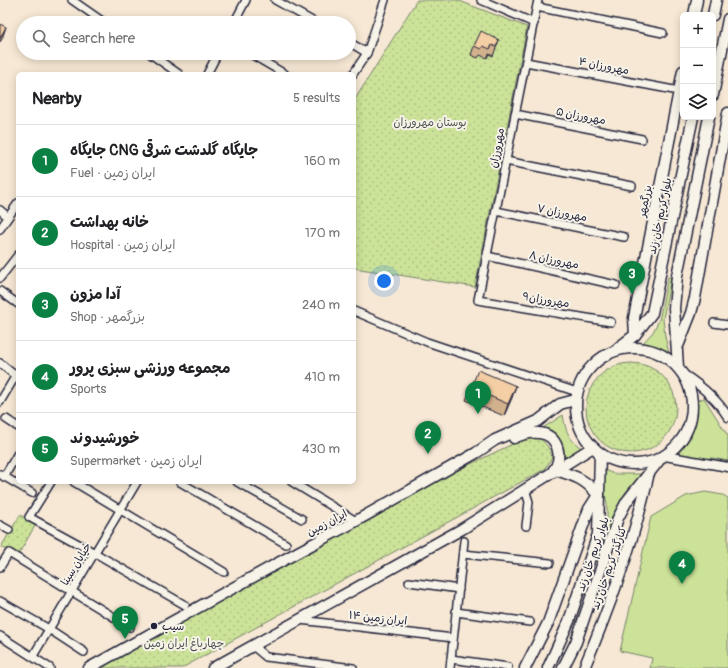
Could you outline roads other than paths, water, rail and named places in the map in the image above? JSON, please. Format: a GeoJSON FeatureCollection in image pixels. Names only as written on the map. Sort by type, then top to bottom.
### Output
{"type":"FeatureCollection","features":[{"type":"Feature","properties":{"kind":"main road"},"geometry":{"type":"LineString","coordinates":[[695,12],[697,0]]}},
{"type":"Feature","properties":{"kind":"main road"},"geometry":{"type":"LineString","coordinates":[[714,12],[716,0]]}},
{"type":"Feature","properties":{"kind":"main road"},"geometry":{"type":"LineString","coordinates":[[715,84],[728,19]]}},
{"type":"Feature","properties":{"kind":"main road","name":"بزرگمهر"},"geometry":{"type":"LineString","coordinates":[[635,336],[634,318],[681,84]]}},
{"type":"Feature","properties":{"kind":"main road"},"geometry":{"type":"LineString","coordinates":[[677,348],[691,313],[695,298],[724,151],[728,114]]}},
{"type":"Feature","properties":{"kind":"main road","name":"بلوار کریم خان زند"},"geometry":{"type":"LineString","coordinates":[[614,351],[635,336],[652,313],[692,120]]}},
{"type":"Feature","properties":{"kind":"main road"},"geometry":{"type":"LineString","coordinates":[[681,371],[677,348],[674,308],[677,276],[708,120]]}},
{"type":"Feature","properties":{"kind":"main road"},"geometry":{"type":"LineString","coordinates":[[627,348],[641,348],[655,351],[667,358],[681,371],[690,387],[693,410],[691,422],[686,433],[680,442],[664,456],[648,463],[632,464],[617,462],[596,450],[587,440],[578,423],[576,396],[589,370],[597,361],[614,351],[627,348]]}},
{"type":"Feature","properties":{"kind":"main road","name":"ایران زمین"},"geometry":{"type":"LineString","coordinates":[[89,668],[356,521],[476,453],[495,440],[538,421],[560,404],[576,396]]}},
{"type":"Feature","properties":{"kind":"main road"},"geometry":{"type":"LineString","coordinates":[[476,453],[525,434],[540,432],[551,438],[557,445],[559,453],[554,472]]}},
{"type":"Feature","properties":{"kind":"main road"},"geometry":{"type":"LineString","coordinates":[[213,668],[462,529],[525,489],[596,450]]}},
{"type":"Feature","properties":{"kind":"main road","name":"بلوار کریم خان زند"},"geometry":{"type":"LineString","coordinates":[[548,668],[569,621],[598,534],[599,519],[596,450]]}},
{"type":"Feature","properties":{"kind":"main road","name":"بلوار کریم خان زند"},"geometry":{"type":"LineString","coordinates":[[563,668],[576,642],[618,518],[627,501],[664,456]]}},
{"type":"Feature","properties":{"kind":"main road"},"geometry":{"type":"LineString","coordinates":[[525,668],[548,623],[589,509],[598,495],[580,478],[554,472]]}},
{"type":"Feature","properties":{"kind":"main road","name":"کنارگذر کریم خان زند"},"geometry":{"type":"LineString","coordinates":[[584,668],[613,594],[641,510],[649,474]]}},
{"type":"Feature","properties":{"kind":"street"},"geometry":{"type":"LineString","coordinates":[[72,0],[95,16]]}},
{"type":"Feature","properties":{"kind":"street"},"geometry":{"type":"LineString","coordinates":[[238,16],[246,0]]}},
{"type":"Feature","properties":{"kind":"street"},"geometry":{"type":"LineString","coordinates":[[276,0],[304,16]]}},
{"type":"Feature","properties":{"kind":"street"},"geometry":{"type":"LineString","coordinates":[[354,72],[367,52],[385,0]]}},
{"type":"Feature","properties":{"kind":"street"},"geometry":{"type":"LineString","coordinates":[[481,0],[534,23]]}},
{"type":"Feature","properties":{"kind":"street"},"geometry":{"type":"LineString","coordinates":[[538,4],[663,33]]}},
{"type":"Feature","properties":{"kind":"street","name":"مهرورزان"},"geometry":{"type":"LineString","coordinates":[[478,300],[538,4]]}},
{"type":"Feature","properties":{"kind":"street"},"geometry":{"type":"LineString","coordinates":[[356,46],[367,52]]}},
{"type":"Feature","properties":{"kind":"street"},"geometry":{"type":"LineString","coordinates":[[159,60],[177,72]]}},
{"type":"Feature","properties":{"kind":"street"},"geometry":{"type":"LineString","coordinates":[[208,72],[214,60]]}},
{"type":"Feature","properties":{"kind":"street"},"geometry":{"type":"LineString","coordinates":[[261,60],[282,72]]}},
{"type":"Feature","properties":{"kind":"street","name":"مهرورزان ۴"},"geometry":{"type":"LineString","coordinates":[[526,62],[679,92]]}},
{"type":"Feature","properties":{"kind":"street","name":"مهرورزان ۵"},"geometry":{"type":"LineString","coordinates":[[515,114],[642,139]]}},
{"type":"Feature","properties":{"kind":"street"},"geometry":{"type":"LineString","coordinates":[[506,161],[632,186]]}},
{"type":"Feature","properties":{"kind":"street"},"geometry":{"type":"LineString","coordinates":[[0,229],[16,206]]}},
{"type":"Feature","properties":{"kind":"street"},"geometry":{"type":"LineString","coordinates":[[0,210],[8,217]]}},
{"type":"Feature","properties":{"kind":"street","name":"مهرورزان ۷"},"geometry":{"type":"LineString","coordinates":[[496,211],[624,237]]}},
{"type":"Feature","properties":{"kind":"street","name":"مهرورزان ۸"},"geometry":{"type":"LineString","coordinates":[[487,256],[616,285]]}},
{"type":"Feature","properties":{"kind":"street"},"geometry":{"type":"LineString","coordinates":[[0,278],[16,258]]}},
{"type":"Feature","properties":{"kind":"street"},"geometry":{"type":"LineString","coordinates":[[0,291],[16,303]]}},
{"type":"Feature","properties":{"kind":"street","name":"مهرورزان۹"},"geometry":{"type":"LineString","coordinates":[[478,300],[611,322]]}},
{"type":"Feature","properties":{"kind":"street"},"geometry":{"type":"LineString","coordinates":[[356,312],[427,342],[576,396]]}},
{"type":"Feature","properties":{"kind":"street"},"geometry":{"type":"LineString","coordinates":[[714,322],[728,325]]}},
{"type":"Feature","properties":{"kind":"street"},"geometry":{"type":"LineString","coordinates":[[0,364],[16,375]]}},
{"type":"Feature","properties":{"kind":"street"},"geometry":{"type":"LineString","coordinates":[[681,371],[697,383],[722,408],[728,417]]}},
{"type":"Feature","properties":{"kind":"street"},"geometry":{"type":"LineString","coordinates":[[0,402],[16,378]]}},
{"type":"Feature","properties":{"kind":"street"},"geometry":{"type":"LineString","coordinates":[[6,419],[16,426]]}},
{"type":"Feature","properties":{"kind":"street"},"geometry":{"type":"LineString","coordinates":[[16,456],[2,475],[16,483]]}},
{"type":"Feature","properties":{"kind":"street"},"geometry":{"type":"LineString","coordinates":[[664,456],[728,467]]}},
{"type":"Feature","properties":{"kind":"street"},"geometry":{"type":"LineString","coordinates":[[17,484],[32,493]]}},
{"type":"Feature","properties":{"kind":"street"},"geometry":{"type":"LineString","coordinates":[[50,484],[29,516],[185,605]]}},
{"type":"Feature","properties":{"kind":"street"},"geometry":{"type":"LineString","coordinates":[[77,484],[224,572]]}},
{"type":"Feature","properties":{"kind":"street","name":"خیابان سینا"},"geometry":{"type":"LineString","coordinates":[[33,656],[136,484]]}},
{"type":"Feature","properties":{"kind":"street"},"geometry":{"type":"LineString","coordinates":[[183,484],[286,544]]}},
{"type":"Feature","properties":{"kind":"street"},"geometry":{"type":"LineString","coordinates":[[240,484],[302,520]]}},
{"type":"Feature","properties":{"kind":"street"},"geometry":{"type":"LineString","coordinates":[[295,484],[356,521]]}},
{"type":"Feature","properties":{"kind":"street"},"geometry":{"type":"LineString","coordinates":[[525,489],[530,502],[526,526]]}},
{"type":"Feature","properties":{"kind":"street"},"geometry":{"type":"LineString","coordinates":[[0,525],[9,530]]}},
{"type":"Feature","properties":{"kind":"street"},"geometry":{"type":"LineString","coordinates":[[450,668],[464,541]]}},
{"type":"Feature","properties":{"kind":"street"},"geometry":{"type":"LineString","coordinates":[[0,567],[8,553],[130,627]]}},
{"type":"Feature","properties":{"kind":"street"},"geometry":{"type":"LineString","coordinates":[[463,554],[550,563]]}},
{"type":"Feature","properties":{"kind":"street"},"geometry":{"type":"LineString","coordinates":[[409,582],[459,589]]}},
{"type":"Feature","properties":{"kind":"street"},"geometry":{"type":"LineString","coordinates":[[0,601],[49,629],[84,652]]}},
{"type":"Feature","properties":{"kind":"street"},"geometry":{"type":"LineString","coordinates":[[456,612],[530,622]]}},
{"type":"Feature","properties":{"kind":"street","name":"ایران زمین ۱۴"},"geometry":{"type":"LineString","coordinates":[[300,620],[454,638]]}},
{"type":"Feature","properties":{"kind":"street"},"geometry":{"type":"LineString","coordinates":[[0,636],[50,668]]}},
{"type":"Feature","properties":{"kind":"street"},"geometry":{"type":"LineString","coordinates":[[253,646],[266,657],[353,668]]}},
{"type":"Feature","properties":{"kind":"street"},"geometry":{"type":"LineString","coordinates":[[451,659],[508,668]]}},
{"type":"Feature","properties":{"kind":"place","name":"آدا مزون"},"geometry":{"type":"Point","coordinates":[632,294]}},
{"type":"Feature","properties":{"kind":"place","name":"جایگاه CNG جایگاه گلدشت شرقی"},"geometry":{"type":"Point","coordinates":[478,414]}},
{"type":"Feature","properties":{"kind":"place","name":"خانه بهداشت"},"geometry":{"type":"Point","coordinates":[428,454]}},
{"type":"Feature","properties":{"kind":"place","name":"مجموعه ورزشی سبزی پرور"},"geometry":{"type":"Point","coordinates":[682,584]}},
{"type":"Feature","properties":{"kind":"place","name":"سیب"},"geometry":{"type":"Point","coordinates":[154,626]}},
{"type":"Feature","properties":{"kind":"place","name":"خورشیدوند"},"geometry":{"type":"Point","coordinates":[125,639]}},
{"type":"Feature","properties":{"kind":"park label","name":"بوستان مهرورزان"},"geometry":{"type":"Point","coordinates":[430,122]}},
{"type":"Feature","properties":{"kind":"park label","name":"چهارباغ ایران زمین"},"geometry":{"type":"Point","coordinates":[184,643]}}]}
